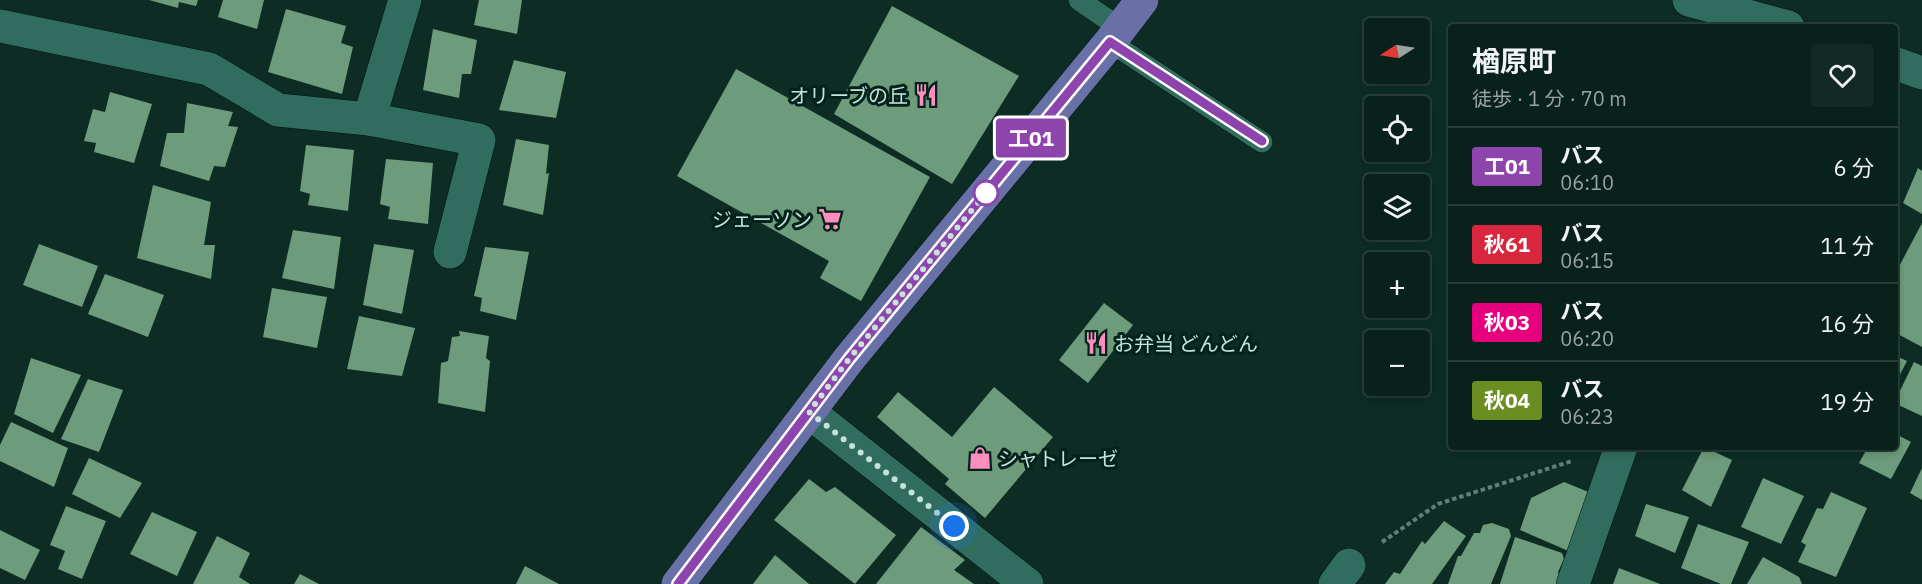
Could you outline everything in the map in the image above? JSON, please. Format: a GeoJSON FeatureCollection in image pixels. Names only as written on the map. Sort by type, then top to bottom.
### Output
{"type":"FeatureCollection","features":[{"type":"Feature","properties":{"kind":"main road"},"geometry":{"type":"LineString","coordinates":[[678,584],[849,359],[1142,0]]}},
{"type":"Feature","properties":{"kind":"street"},"geometry":{"type":"LineString","coordinates":[[369,119],[405,0]]}},
{"type":"Feature","properties":{"kind":"street"},"geometry":{"type":"LineString","coordinates":[[1689,0],[1780,19]]}},
{"type":"Feature","properties":{"kind":"street"},"geometry":{"type":"LineString","coordinates":[[0,26],[209,69],[278,110],[369,119],[479,140],[450,252]]}},
{"type":"Feature","properties":{"kind":"street"},"geometry":{"type":"LineString","coordinates":[[1898,64],[1922,73]]}},
{"type":"Feature","properties":{"kind":"street"},"geometry":{"type":"LineString","coordinates":[[809,412],[1027,584]]}},
{"type":"Feature","properties":{"kind":"street"},"geometry":{"type":"LineString","coordinates":[[1573,584],[1620,450]]}},
{"type":"Feature","properties":{"kind":"lane"},"geometry":{"type":"LineString","coordinates":[[1079,0],[1115,35],[1262,141]]}},
{"type":"Feature","properties":{"kind":"path"},"geometry":{"type":"LineString","coordinates":[[1342,574],[1438,504],[1581,458]]}},
{"type":"Feature","properties":{"kind":"building"},"geometry":{"type":"Polygon","coordinates":[[[149,0],[198,0],[196,6],[179,2],[178,8],[149,0]]]}},
{"type":"Feature","properties":{"kind":"building"},"geometry":{"type":"Polygon","coordinates":[[[223,0],[264,0],[257,29],[218,17],[223,0]]]}},
{"type":"Feature","properties":{"kind":"building"},"geometry":{"type":"Polygon","coordinates":[[[479,0],[522,0],[517,34],[474,25],[479,0]]]}},
{"type":"Feature","properties":{"kind":"building","name":"オリーブの丘"},"geometry":{"type":"Polygon","coordinates":[[[892,6],[1019,76],[952,184],[834,114],[892,6]]]}},
{"type":"Feature","properties":{"kind":"building"},"geometry":{"type":"Polygon","coordinates":[[[286,9],[346,26],[341,43],[353,47],[342,94],[268,72],[286,9]]]}},
{"type":"Feature","properties":{"kind":"building"},"geometry":{"type":"Polygon","coordinates":[[[433,29],[477,40],[471,74],[462,74],[459,98],[423,90],[433,29]]]}},
{"type":"Feature","properties":{"kind":"building"},"geometry":{"type":"Polygon","coordinates":[[[514,60],[566,72],[556,118],[499,110],[514,60]]]}},
{"type":"Feature","properties":{"kind":"building","name":"ジェーソン"},"geometry":{"type":"Polygon","coordinates":[[[736,69],[930,177],[861,301],[820,278],[829,261],[677,176],[736,69]]]}},
{"type":"Feature","properties":{"kind":"building"},"geometry":{"type":"Polygon","coordinates":[[[110,92],[152,104],[134,163],[94,152],[96,143],[84,141],[93,109],[105,112],[110,92]]]}},
{"type":"Feature","properties":{"kind":"building"},"geometry":{"type":"Polygon","coordinates":[[[187,103],[233,112],[228,126],[238,127],[225,167],[214,166],[209,181],[160,166],[167,133],[184,133],[187,103]]]}},
{"type":"Feature","properties":{"kind":"building"},"geometry":{"type":"Polygon","coordinates":[[[516,139],[549,145],[546,174],[549,173],[543,215],[503,205],[516,139]]]}},
{"type":"Feature","properties":{"kind":"building"},"geometry":{"type":"Polygon","coordinates":[[[306,145],[354,150],[348,211],[308,205],[310,194],[300,191],[306,145]]]}},
{"type":"Feature","properties":{"kind":"building"},"geometry":{"type":"Polygon","coordinates":[[[386,159],[433,163],[428,224],[388,219],[390,207],[380,204],[386,159]]]}},
{"type":"Feature","properties":{"kind":"building"},"geometry":{"type":"Polygon","coordinates":[[[1918,168],[1922,171],[1922,214],[1903,203],[1918,168]]]}},
{"type":"Feature","properties":{"kind":"building"},"geometry":{"type":"Polygon","coordinates":[[[153,185],[211,202],[204,245],[215,245],[211,279],[137,258],[153,185]]]}},
{"type":"Feature","properties":{"kind":"building"},"geometry":{"type":"Polygon","coordinates":[[[1922,223],[1922,347],[1898,334],[1898,268],[1922,223]]]}},
{"type":"Feature","properties":{"kind":"building"},"geometry":{"type":"Polygon","coordinates":[[[293,230],[341,237],[334,289],[282,278],[293,230]]]}},
{"type":"Feature","properties":{"kind":"building"},"geometry":{"type":"Polygon","coordinates":[[[39,244],[98,266],[82,307],[23,285],[39,244]]]}},
{"type":"Feature","properties":{"kind":"building"},"geometry":{"type":"Polygon","coordinates":[[[374,244],[414,250],[402,314],[363,305],[374,244]]]}},
{"type":"Feature","properties":{"kind":"building"},"geometry":{"type":"Polygon","coordinates":[[[485,247],[529,252],[516,320],[480,311],[482,298],[474,296],[485,247]]]}},
{"type":"Feature","properties":{"kind":"building"},"geometry":{"type":"Polygon","coordinates":[[[105,274],[164,295],[148,337],[88,314],[105,274]]]}},
{"type":"Feature","properties":{"kind":"building"},"geometry":{"type":"Polygon","coordinates":[[[272,288],[327,297],[317,348],[263,337],[272,288]]]}},
{"type":"Feature","properties":{"kind":"building","name":"お弁当 どんどん"},"geometry":{"type":"Polygon","coordinates":[[[1104,303],[1133,325],[1088,383],[1059,360],[1104,303]]]}},
{"type":"Feature","properties":{"kind":"building"},"geometry":{"type":"Polygon","coordinates":[[[359,316],[415,328],[402,376],[347,369],[359,316]]]}},
{"type":"Feature","properties":{"kind":"building"},"geometry":{"type":"Polygon","coordinates":[[[459,331],[489,336],[486,358],[490,361],[485,412],[438,403],[441,363],[448,361],[452,337],[460,336],[459,331]]]}},
{"type":"Feature","properties":{"kind":"building"},"geometry":{"type":"Polygon","coordinates":[[[1898,357],[1907,361],[1898,378],[1898,357]]]}},
{"type":"Feature","properties":{"kind":"building"},"geometry":{"type":"Polygon","coordinates":[[[31,358],[81,375],[53,433],[14,414],[31,358]]]}},
{"type":"Feature","properties":{"kind":"building"},"geometry":{"type":"Polygon","coordinates":[[[1914,362],[1922,366],[1922,416],[1898,405],[1898,395],[1914,362]]]}},
{"type":"Feature","properties":{"kind":"building"},"geometry":{"type":"Polygon","coordinates":[[[88,379],[123,390],[99,452],[61,439],[88,379]]]}},
{"type":"Feature","properties":{"kind":"building","name":"シャトレーゼ"},"geometry":{"type":"Polygon","coordinates":[[[994,387],[1053,437],[985,518],[945,484],[949,479],[877,417],[898,392],[952,437],[994,387]]]}},
{"type":"Feature","properties":{"kind":"building"},"geometry":{"type":"Polygon","coordinates":[[[11,422],[68,448],[54,487],[0,461],[0,445],[11,422]]]}},
{"type":"Feature","properties":{"kind":"building"},"geometry":{"type":"Polygon","coordinates":[[[1898,435],[1911,442],[1891,479],[1859,463],[1866,450],[1898,450],[1898,435]]]}},
{"type":"Feature","properties":{"kind":"building"},"geometry":{"type":"Polygon","coordinates":[[[1702,450],[1710,450],[1732,460],[1711,507],[1682,490],[1702,450]]]}},
{"type":"Feature","properties":{"kind":"building"},"geometry":{"type":"Polygon","coordinates":[[[89,458],[142,483],[120,518],[72,494],[89,458]]]}},
{"type":"Feature","properties":{"kind":"building"},"geometry":{"type":"Polygon","coordinates":[[[1922,468],[1922,500],[1910,493],[1922,468]]]}},
{"type":"Feature","properties":{"kind":"building"},"geometry":{"type":"Polygon","coordinates":[[[1763,478],[1804,496],[1781,544],[1741,527],[1763,478]]]}},
{"type":"Feature","properties":{"kind":"building"},"geometry":{"type":"Polygon","coordinates":[[[809,479],[826,492],[835,487],[896,535],[855,584],[774,520],[809,479]]]}},
{"type":"Feature","properties":{"kind":"building"},"geometry":{"type":"Polygon","coordinates":[[[1564,482],[1591,493],[1573,553],[1520,530],[1531,498],[1564,482]]]}},
{"type":"Feature","properties":{"kind":"building"},"geometry":{"type":"Polygon","coordinates":[[[1831,492],[1867,508],[1836,577],[1798,562],[1806,545],[1801,542],[1817,508],[1823,509],[1831,492]]]}},
{"type":"Feature","properties":{"kind":"building"},"geometry":{"type":"Polygon","coordinates":[[[1646,504],[1689,517],[1675,553],[1635,536],[1646,504]]]}},
{"type":"Feature","properties":{"kind":"building"},"geometry":{"type":"Polygon","coordinates":[[[66,506],[106,521],[82,579],[58,569],[65,551],[50,545],[66,506]]]}},
{"type":"Feature","properties":{"kind":"building"},"geometry":{"type":"Polygon","coordinates":[[[152,512],[197,532],[177,576],[130,554],[152,512]]]}},
{"type":"Feature","properties":{"kind":"building"},"geometry":{"type":"Polygon","coordinates":[[[1444,521],[1466,536],[1432,584],[1385,584],[1394,572],[1400,574],[1422,541],[1425,544],[1444,521]]]}},
{"type":"Feature","properties":{"kind":"building"},"geometry":{"type":"Polygon","coordinates":[[[1492,523],[1509,529],[1511,536],[1491,584],[1448,584],[1458,556],[1461,556],[1474,533],[1480,533],[1483,525],[1492,523]]]}},
{"type":"Feature","properties":{"kind":"building"},"geometry":{"type":"Polygon","coordinates":[[[1698,524],[1749,542],[1731,584],[1721,584],[1681,568],[1698,524]]]}},
{"type":"Feature","properties":{"kind":"building"},"geometry":{"type":"Polygon","coordinates":[[[921,527],[965,560],[954,570],[974,584],[876,584],[921,527]]]}},
{"type":"Feature","properties":{"kind":"building"},"geometry":{"type":"Polygon","coordinates":[[[0,530],[40,550],[25,580],[0,568],[0,530]]]}},
{"type":"Feature","properties":{"kind":"building"},"geometry":{"type":"Polygon","coordinates":[[[217,536],[250,553],[239,577],[250,584],[193,584],[217,536]]]}},
{"type":"Feature","properties":{"kind":"building"},"geometry":{"type":"Polygon","coordinates":[[[1515,537],[1562,553],[1564,559],[1558,572],[1561,578],[1558,584],[1500,584],[1515,537]]]}},
{"type":"Feature","properties":{"kind":"building"},"geometry":{"type":"Polygon","coordinates":[[[775,555],[809,584],[753,584],[775,555]]]}},
{"type":"Feature","properties":{"kind":"building"},"geometry":{"type":"Polygon","coordinates":[[[1763,557],[1799,577],[1802,584],[1747,584],[1763,557]]]}},
{"type":"Feature","properties":{"kind":"building"},"geometry":{"type":"Polygon","coordinates":[[[525,566],[559,584],[516,584],[525,566]]]}},
{"type":"Feature","properties":{"kind":"building"},"geometry":{"type":"Polygon","coordinates":[[[1619,568],[1660,584],[1613,584],[1619,568]]]}},
{"type":"Feature","properties":{"kind":"building"},"geometry":{"type":"Polygon","coordinates":[[[300,574],[319,584],[294,584],[300,574]]]}},
{"type":"Feature","properties":{"kind":"bus line","name":"工01"},"geometry":{"type":"LineString","coordinates":[[678,584],[849,359],[1110,42],[1262,141]]}},
{"type":"Feature","properties":{"kind":"place","name":"オリーブの丘"},"geometry":{"type":"Point","coordinates":[926,95]}},
{"type":"Feature","properties":{"kind":"place","name":"ジェーソン"},"geometry":{"type":"Point","coordinates":[830,219]}},
{"type":"Feature","properties":{"kind":"place","name":"お弁当 どんどん"},"geometry":{"type":"Point","coordinates":[1096,343]}},
{"type":"Feature","properties":{"kind":"place","name":"シャトレーゼ"},"geometry":{"type":"Point","coordinates":[980,458]}},
{"type":"Feature","properties":{"kind":"route"},"geometry":{"type":"LineString","coordinates":[[954,526],[809,412],[849,359],[986,193]]}}]}
